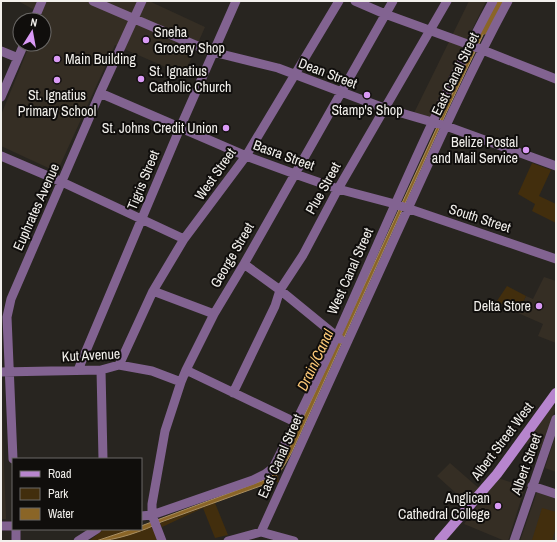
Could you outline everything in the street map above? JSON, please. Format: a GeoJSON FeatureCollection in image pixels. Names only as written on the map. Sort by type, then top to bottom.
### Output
{"type":"FeatureCollection","features":[{"type":"Feature","properties":{"kind":"main road","name":"Albert Street West"},"geometry":{"type":"LineString","coordinates":[[439,541],[497,474],[556,393]]}},
{"type":"Feature","properties":{"kind":"street"},"geometry":{"type":"LineString","coordinates":[[37,12],[42,1]]}},
{"type":"Feature","properties":{"kind":"street","name":"Dean Street"},"geometry":{"type":"LineString","coordinates":[[93,1],[213,52],[263,64],[340,93],[439,124],[556,166]]}},
{"type":"Feature","properties":{"kind":"street","name":"Euphrates Avenue"},"geometry":{"type":"LineString","coordinates":[[13,458],[5,372],[8,308],[100,93],[142,1]]}},
{"type":"Feature","properties":{"kind":"street","name":"Tigris Street"},"geometry":{"type":"LineString","coordinates":[[78,370],[180,128],[236,1]]}},
{"type":"Feature","properties":{"kind":"street","name":"West Street"},"geometry":{"type":"LineString","coordinates":[[119,365],[153,291],[184,240],[246,156],[339,1]]}},
{"type":"Feature","properties":{"kind":"street"},"geometry":{"type":"LineString","coordinates":[[355,1],[385,14],[556,79]]}},
{"type":"Feature","properties":{"kind":"street","name":"George Street"},"geometry":{"type":"LineString","coordinates":[[162,541],[154,520],[152,504],[165,432],[186,370],[214,314],[244,264],[393,1]]}},
{"type":"Feature","properties":{"kind":"street","name":"Plue Street"},"geometry":{"type":"LineString","coordinates":[[233,393],[275,306],[280,290],[303,255],[338,189],[447,1]]}},
{"type":"Feature","properties":{"kind":"street","name":"West Canal Street"},"geometry":{"type":"LineString","coordinates":[[142,516],[154,520],[253,480],[273,468],[341,339],[439,124],[476,48],[493,1]]}},
{"type":"Feature","properties":{"kind":"street","name":"East Canal Street"},"geometry":{"type":"LineString","coordinates":[[261,532],[341,339],[439,124],[476,48],[508,1]]}},
{"type":"Feature","properties":{"kind":"street"},"geometry":{"type":"LineString","coordinates":[[1,51],[18,58]]}},
{"type":"Feature","properties":{"kind":"street"},"geometry":{"type":"LineString","coordinates":[[1,97],[21,52]]}},
{"type":"Feature","properties":{"kind":"street","name":"Basra Street"},"geometry":{"type":"LineString","coordinates":[[100,93],[246,156],[338,189],[401,207]]}},
{"type":"Feature","properties":{"kind":"street"},"geometry":{"type":"LineString","coordinates":[[1,156],[62,182],[184,240]]}},
{"type":"Feature","properties":{"kind":"street","name":"South Street"},"geometry":{"type":"LineString","coordinates":[[401,207],[556,259]]}},
{"type":"Feature","properties":{"kind":"street"},"geometry":{"type":"LineString","coordinates":[[244,264],[280,290],[341,339]]}},
{"type":"Feature","properties":{"kind":"street"},"geometry":{"type":"LineString","coordinates":[[153,291],[214,314]]}},
{"type":"Feature","properties":{"kind":"street","name":"Kut Avenue"},"geometry":{"type":"LineString","coordinates":[[5,372],[101,370],[119,365],[152,371],[181,382]]}},
{"type":"Feature","properties":{"kind":"street"},"geometry":{"type":"LineString","coordinates":[[101,370],[103,458]]}},
{"type":"Feature","properties":{"kind":"street"},"geometry":{"type":"LineString","coordinates":[[186,370],[296,422]]}},
{"type":"Feature","properties":{"kind":"street","name":"Albert Street"},"geometry":{"type":"LineString","coordinates":[[514,541],[556,419]]}},
{"type":"Feature","properties":{"kind":"street"},"geometry":{"type":"LineString","coordinates":[[532,486],[556,494]]}},
{"type":"Feature","properties":{"kind":"street"},"geometry":{"type":"LineString","coordinates":[[1,526],[12,526]]}},
{"type":"Feature","properties":{"kind":"street"},"geometry":{"type":"LineString","coordinates":[[16,530],[16,541]]}},
{"type":"Feature","properties":{"kind":"street"},"geometry":{"type":"LineString","coordinates":[[78,541],[95,530]]}},
{"type":"Feature","properties":{"kind":"street"},"geometry":{"type":"LineString","coordinates":[[228,541],[261,532],[294,541]]}},
{"type":"Feature","properties":{"kind":"shaded area"},"geometry":{"type":"Polygon","coordinates":[[[18,1],[149,1],[205,27],[184,75],[115,45],[57,172],[1,146],[1,115],[27,52],[52,52],[52,12],[38,12],[18,1]]]}},
{"type":"Feature","properties":{"kind":"shaded area"},"geometry":{"type":"Polygon","coordinates":[[[469,1],[486,1],[428,121],[413,115],[469,1]]]}},
{"type":"Feature","properties":{"kind":"shaded area","name":"Delta Store"},"geometry":{"type":"Polygon","coordinates":[[[544,277],[556,281],[556,343],[538,336],[543,324],[518,313],[526,296],[533,299],[544,277]]]}},
{"type":"Feature","properties":{"kind":"shaded area"},"geometry":{"type":"Polygon","coordinates":[[[1,379],[6,519],[1,519],[1,379]]]}},
{"type":"Feature","properties":{"kind":"shaded area"},"geometry":{"type":"Polygon","coordinates":[[[553,405],[555,407],[555,411],[540,450],[525,443],[553,405]]]}},
{"type":"Feature","properties":{"kind":"shaded area"},"geometry":{"type":"Polygon","coordinates":[[[556,434],[556,472],[545,468],[556,434]]]}},
{"type":"Feature","properties":{"kind":"shaded area"},"geometry":{"type":"Polygon","coordinates":[[[450,463],[482,491],[469,505],[437,476],[450,463]]]}},
{"type":"Feature","properties":{"kind":"shaded area","name":"Anglican Cathedral College"},"geometry":{"type":"Polygon","coordinates":[[[498,478],[525,487],[508,541],[464,524],[498,478]]]}},
{"type":"Feature","properties":{"kind":"shaded area","name":"Anglican Cathedral College"},"geometry":{"type":"Polygon","coordinates":[[[537,492],[556,499],[556,541],[520,541],[537,492]]]}},
{"type":"Feature","properties":{"kind":"green space"},"geometry":{"type":"Polygon","coordinates":[[[532,163],[551,170],[539,196],[556,204],[556,223],[532,211],[535,204],[518,194],[532,163]]]}},
{"type":"Feature","properties":{"kind":"green space"},"geometry":{"type":"Polygon","coordinates":[[[507,286],[526,296],[518,313],[497,301],[507,286]]]}},
{"type":"Feature","properties":{"kind":"green space"},"geometry":{"type":"Polygon","coordinates":[[[278,475],[279,483],[274,480],[266,484],[215,503],[228,535],[215,538],[203,508],[162,527],[160,523],[265,484],[278,475]]]}},
{"type":"Feature","properties":{"kind":"green space"},"geometry":{"type":"Polygon","coordinates":[[[542,508],[556,512],[556,527],[552,541],[532,540],[542,508]]]}},
{"type":"Feature","properties":{"kind":"green space"},"geometry":{"type":"Polygon","coordinates":[[[153,526],[157,541],[106,541],[142,530],[153,526]]]}},
{"type":"Feature","properties":{"kind":"green space"},"geometry":{"type":"Polygon","coordinates":[[[103,530],[129,530],[96,541],[89,541],[103,530]]]}},
{"type":"Feature","properties":{"kind":"water"},"geometry":{"type":"Polygon","coordinates":[[[495,1],[499,1],[448,109],[292,452],[281,470],[266,484],[161,522],[138,532],[103,541],[96,541],[129,530],[142,530],[142,526],[264,480],[272,476],[280,468],[495,1]]]}},
{"type":"Feature","properties":{"kind":"waterway"},"geometry":{"type":"LineString","coordinates":[[485,30],[501,1]]}},
{"type":"Feature","properties":{"kind":"place","name":"Sneha Grocery Shop"},"geometry":{"type":"Point","coordinates":[146,40]}},
{"type":"Feature","properties":{"kind":"place","name":"Main Building"},"geometry":{"type":"Point","coordinates":[57,59]}},
{"type":"Feature","properties":{"kind":"place","name":"St. Ignatius Catholic Church"},"geometry":{"type":"Point","coordinates":[141,79]}},
{"type":"Feature","properties":{"kind":"place","name":"St. Ignatius Primary School"},"geometry":{"type":"Point","coordinates":[57,80]}},
{"type":"Feature","properties":{"kind":"place","name":"Stamp's Shop"},"geometry":{"type":"Point","coordinates":[367,95]}},
{"type":"Feature","properties":{"kind":"place","name":"St. Johns Credit Union"},"geometry":{"type":"Point","coordinates":[226,128]}},
{"type":"Feature","properties":{"kind":"place","name":"Belize Postal and Mail Service"},"geometry":{"type":"Point","coordinates":[526,150]}},
{"type":"Feature","properties":{"kind":"place","name":"Delta Store"},"geometry":{"type":"Point","coordinates":[539,306]}},
{"type":"Feature","properties":{"kind":"place","name":"Anglican Cathedral College"},"geometry":{"type":"Point","coordinates":[498,506]}},
{"type":"Feature","properties":{"kind":"water label","name":"Drain/Canal"},"geometry":{"type":"Point","coordinates":[315,360]}}]}
